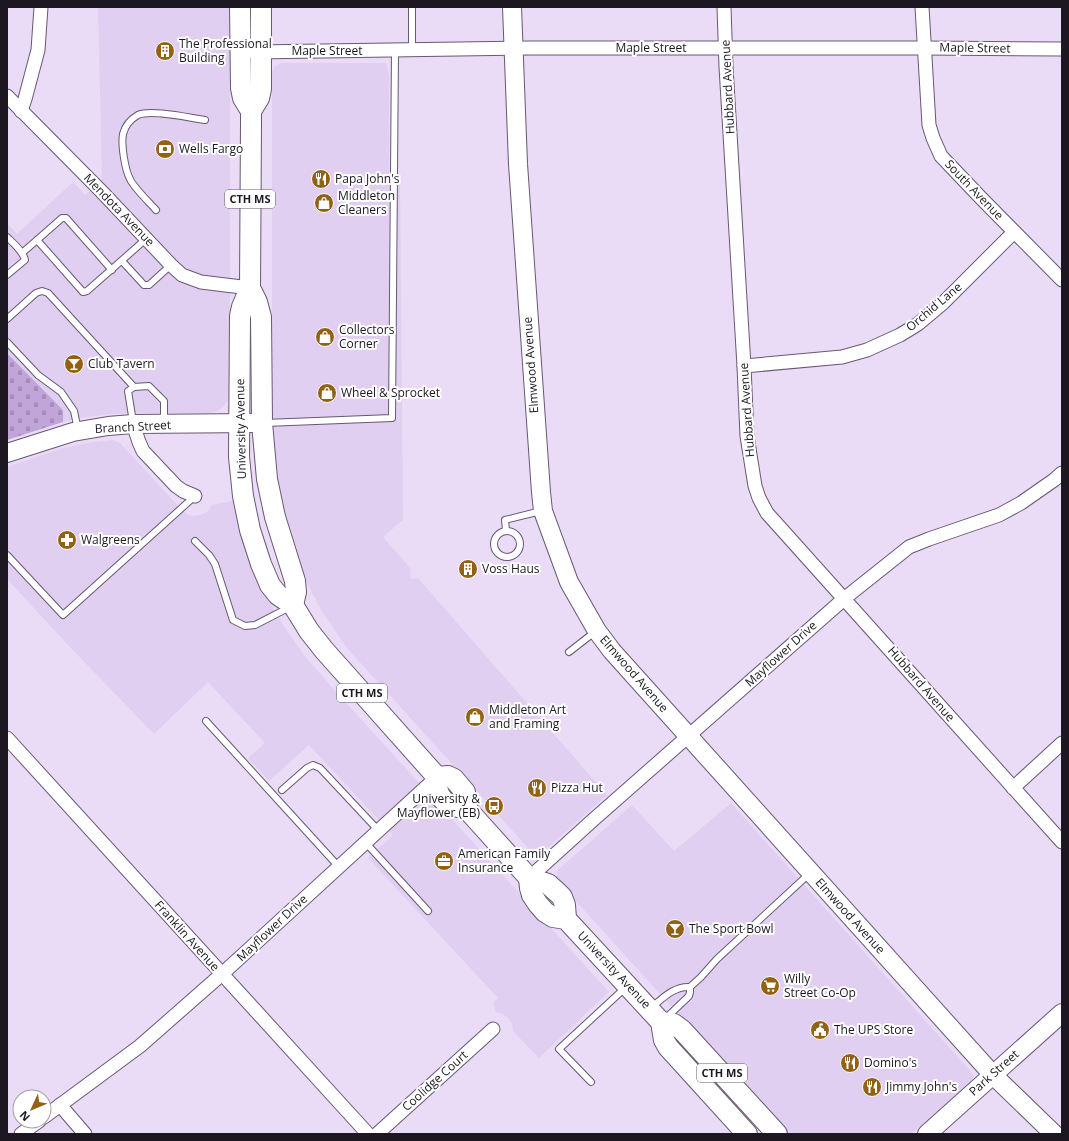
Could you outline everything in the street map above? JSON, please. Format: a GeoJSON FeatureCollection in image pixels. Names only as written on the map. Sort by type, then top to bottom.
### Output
{"type":"FeatureCollection","features":[{"type":"Feature","properties":{"kind":"main road","name":"University Avenue"},"geometry":{"type":"LineString","coordinates":[[240,7],[241,90],[243,98],[251,111]]}},
{"type":"Feature","properties":{"kind":"main road","name":"University Avenue"},"geometry":{"type":"LineString","coordinates":[[261,7],[261,89],[259,98],[251,111],[250,288],[240,316],[239,458],[240,481],[246,514],[261,564],[270,585],[278,595],[293,605],[309,631],[324,650],[437,776]]}},
{"type":"Feature","properties":{"kind":"main road","name":"University Avenue"},"geometry":{"type":"LineString","coordinates":[[250,288],[257,302],[261,316],[262,423],[268,479],[279,534],[296,585],[293,605]]}},
{"type":"Feature","properties":{"kind":"main road"},"geometry":{"type":"LineString","coordinates":[[437,776],[448,776],[454,779],[464,790],[466,808],[529,878]]}},
{"type":"Feature","properties":{"kind":"main road","name":"University Avenue"},"geometry":{"type":"LineString","coordinates":[[529,878],[548,884],[562,897],[565,905],[566,919],[655,1016],[667,1045],[747,1134]]}},
{"type":"Feature","properties":{"kind":"main road","name":"University Avenue"},"geometry":{"type":"LineString","coordinates":[[655,1016],[674,1024],[682,1030],[777,1134]]}},
{"type":"Feature","properties":{"kind":"street"},"geometry":{"type":"LineString","coordinates":[[21,110],[38,50],[41,7]]}},
{"type":"Feature","properties":{"kind":"street","name":"Elmwood Avenue"},"geometry":{"type":"LineString","coordinates":[[512,7],[518,164],[541,492],[543,511],[569,582],[597,631],[612,650],[993,1075],[1054,1134]]}},
{"type":"Feature","properties":{"kind":"street","name":"Hubbard Avenue"},"geometry":{"type":"LineString","coordinates":[[724,7],[747,436],[755,486],[759,498],[767,513],[845,598],[1062,842]]}},
{"type":"Feature","properties":{"kind":"street","name":"South Avenue"},"geometry":{"type":"LineString","coordinates":[[922,7],[929,125],[941,156],[1062,280]]}},
{"type":"Feature","properties":{"kind":"street","name":"Maple Street"},"geometry":{"type":"LineString","coordinates":[[240,52],[725,48],[1062,49]]}},
{"type":"Feature","properties":{"kind":"street","name":"Mendota Avenue"},"geometry":{"type":"LineString","coordinates":[[7,96],[182,275],[201,282],[250,288]]}},
{"type":"Feature","properties":{"kind":"street","name":"Orchid Lane"},"geometry":{"type":"LineString","coordinates":[[744,366],[842,357],[867,350],[900,335],[918,324],[943,303],[1014,232]]}},
{"type":"Feature","properties":{"kind":"street","name":"Branch Street"},"geometry":{"type":"LineString","coordinates":[[7,453],[78,432],[108,426],[133,424],[262,423]]}},
{"type":"Feature","properties":{"kind":"street"},"geometry":{"type":"LineString","coordinates":[[133,424],[138,442],[143,451],[176,486],[195,496]]}},
{"type":"Feature","properties":{"kind":"street","name":"Mayflower Drive"},"geometry":{"type":"LineString","coordinates":[[529,878],[858,586],[909,547],[999,515],[1021,503],[1062,473]]}},
{"type":"Feature","properties":{"kind":"street","name":"Franklin Avenue"},"geometry":{"type":"LineString","coordinates":[[7,738],[368,1134]]}},
{"type":"Feature","properties":{"kind":"street"},"geometry":{"type":"LineString","coordinates":[[1013,788],[1062,743]]}},
{"type":"Feature","properties":{"kind":"street","name":"Mayflower Drive"},"geometry":{"type":"LineString","coordinates":[[52,1111],[140,1046],[222,974],[437,776]]}},
{"type":"Feature","properties":{"kind":"street","name":"Park Street"},"geometry":{"type":"LineString","coordinates":[[927,1134],[1062,1014]]}},
{"type":"Feature","properties":{"kind":"street","name":"Coolidge Court"},"geometry":{"type":"LineString","coordinates":[[377,1134],[493,1029]]}},
{"type":"Feature","properties":{"kind":"street"},"geometry":{"type":"LineString","coordinates":[[60,1105],[85,1134]]}},
{"type":"Feature","properties":{"kind":"lane"},"geometry":{"type":"LineString","coordinates":[[412,7],[412,50]]}},
{"type":"Feature","properties":{"kind":"lane"},"geometry":{"type":"LineString","coordinates":[[262,423],[392,418],[395,50]]}},
{"type":"Feature","properties":{"kind":"lane"},"geometry":{"type":"LineString","coordinates":[[156,210],[130,180],[124,164],[123,134],[128,123],[138,115],[150,113],[205,120]]}},
{"type":"Feature","properties":{"kind":"lane"},"geometry":{"type":"LineString","coordinates":[[22,253],[62,218],[66,218],[112,270]]}},
{"type":"Feature","properties":{"kind":"lane"},"geometry":{"type":"LineString","coordinates":[[7,237],[22,253],[25,260],[7,275]]}},
{"type":"Feature","properties":{"kind":"lane"},"geometry":{"type":"LineString","coordinates":[[37,240],[83,292],[87,291],[112,270],[146,239]]}},
{"type":"Feature","properties":{"kind":"lane"},"geometry":{"type":"LineString","coordinates":[[122,261],[146,286],[171,265]]}},
{"type":"Feature","properties":{"kind":"lane"},"geometry":{"type":"LineString","coordinates":[[7,319],[36,293],[42,291],[48,293],[134,387]]}},
{"type":"Feature","properties":{"kind":"lane"},"geometry":{"type":"LineString","coordinates":[[7,342],[38,375],[61,392],[74,411],[78,432]]}},
{"type":"Feature","properties":{"kind":"lane"},"geometry":{"type":"LineString","coordinates":[[133,424],[128,391],[134,387],[149,386],[164,401],[164,424]]}},
{"type":"Feature","properties":{"kind":"lane"},"geometry":{"type":"LineString","coordinates":[[7,555],[63,616],[195,496]]}},
{"type":"Feature","properties":{"kind":"lane"},"geometry":{"type":"LineString","coordinates":[[506,530],[504,520],[543,511]]}},
{"type":"Feature","properties":{"kind":"lane"},"geometry":{"type":"LineString","coordinates":[[506,530],[516,534],[519,538],[520,548],[513,556],[502,557],[494,550],[493,545],[496,535],[506,530]]}},
{"type":"Feature","properties":{"kind":"lane"},"geometry":{"type":"LineString","coordinates":[[194,541],[209,555],[215,564],[233,620],[245,626],[255,625],[293,605]]}},
{"type":"Feature","properties":{"kind":"lane"},"geometry":{"type":"LineString","coordinates":[[569,652],[597,631]]}},
{"type":"Feature","properties":{"kind":"lane"},"geometry":{"type":"LineString","coordinates":[[206,721],[339,867]]}},
{"type":"Feature","properties":{"kind":"lane"},"geometry":{"type":"LineString","coordinates":[[282,790],[307,768],[313,765],[320,768],[378,830]]}},
{"type":"Feature","properties":{"kind":"lane"},"geometry":{"type":"LineString","coordinates":[[365,842],[428,911]]}},
{"type":"Feature","properties":{"kind":"lane"},"geometry":{"type":"LineString","coordinates":[[655,1016],[673,991],[682,987],[690,987],[717,959],[811,872]]}},
{"type":"Feature","properties":{"kind":"lane"},"geometry":{"type":"LineString","coordinates":[[591,1082],[559,1049],[627,985]]}},
{"type":"Feature","properties":{"kind":"lane"},"geometry":{"type":"LineString","coordinates":[[655,1016],[687,998],[690,994],[690,987]]}},
{"type":"Feature","properties":{"kind":"shaded area"},"geometry":{"type":"Polygon","coordinates":[[[230,7],[229,399],[222,408],[211,413],[111,414],[63,422],[63,410],[7,352],[7,223],[17,234],[73,182],[85,195],[102,178],[98,8],[230,7]]]}},
{"type":"Feature","properties":{"kind":"shaded area"},"geometry":{"type":"Polygon","coordinates":[[[281,63],[386,63],[389,74],[389,184],[400,185],[403,520],[383,537],[410,568],[411,579],[418,578],[607,795],[539,854],[534,853],[529,849],[347,648],[321,610],[291,548],[272,456],[272,72],[275,66],[281,63]]]}},
{"type":"Feature","properties":{"kind":"shaded area"},"geometry":{"type":"Polygon","coordinates":[[[113,440],[120,443],[188,515],[200,515],[207,512],[212,505],[236,500],[263,587],[283,625],[304,655],[609,992],[539,1058],[513,1031],[512,1024],[508,1018],[503,1014],[496,1012],[493,1003],[498,998],[368,858],[393,835],[309,745],[269,781],[248,758],[265,743],[208,682],[154,734],[7,579],[7,467],[63,448],[92,442],[113,440]]]}},
{"type":"Feature","properties":{"kind":"shaded area"},"geometry":{"type":"Polygon","coordinates":[[[731,803],[973,1074],[973,1079],[969,1083],[911,1134],[787,1134],[556,878],[558,870],[632,805],[674,851],[731,803]]]}},
{"type":"Feature","properties":{"kind":"green space"},"geometry":{"type":"Polygon","coordinates":[[[7,353],[63,410],[63,422],[7,440],[7,353]]]}},
{"type":"Feature","properties":{"kind":"place","name":"The Professional Building"},"geometry":{"type":"Point","coordinates":[165,51]}},
{"type":"Feature","properties":{"kind":"place","name":"Wells Fargo"},"geometry":{"type":"Point","coordinates":[165,149]}},
{"type":"Feature","properties":{"kind":"place","name":"Papa John's"},"geometry":{"type":"Point","coordinates":[321,179]}},
{"type":"Feature","properties":{"kind":"place","name":"Middleton Cleaners"},"geometry":{"type":"Point","coordinates":[324,203]}},
{"type":"Feature","properties":{"kind":"place","name":"Collectors Corner"},"geometry":{"type":"Point","coordinates":[325,337]}},
{"type":"Feature","properties":{"kind":"place","name":"Club Tavern"},"geometry":{"type":"Point","coordinates":[74,364]}},
{"type":"Feature","properties":{"kind":"place","name":"Wheel & Sprocket"},"geometry":{"type":"Point","coordinates":[327,393]}},
{"type":"Feature","properties":{"kind":"place","name":"Walgreens"},"geometry":{"type":"Point","coordinates":[67,540]}},
{"type":"Feature","properties":{"kind":"place","name":"Voss Haus"},"geometry":{"type":"Point","coordinates":[468,569]}},
{"type":"Feature","properties":{"kind":"place","name":"Middleton Art and Framing"},"geometry":{"type":"Point","coordinates":[475,717]}},
{"type":"Feature","properties":{"kind":"place","name":"Pizza Hut"},"geometry":{"type":"Point","coordinates":[537,788]}},
{"type":"Feature","properties":{"kind":"place","name":"University & Mayflower (EB)"},"geometry":{"type":"Point","coordinates":[494,806]}},
{"type":"Feature","properties":{"kind":"place","name":"American Family Insurance"},"geometry":{"type":"Point","coordinates":[444,861]}},
{"type":"Feature","properties":{"kind":"place","name":"The Sport Bowl"},"geometry":{"type":"Point","coordinates":[675,929]}},
{"type":"Feature","properties":{"kind":"place","name":"Willy Street Co-Op"},"geometry":{"type":"Point","coordinates":[770,986]}},
{"type":"Feature","properties":{"kind":"place","name":"The UPS Store"},"geometry":{"type":"Point","coordinates":[820,1030]}},
{"type":"Feature","properties":{"kind":"place","name":"Domino's"},"geometry":{"type":"Point","coordinates":[850,1063]}},
{"type":"Feature","properties":{"kind":"place","name":"Jimmy John's"},"geometry":{"type":"Point","coordinates":[872,1087]}}]}
